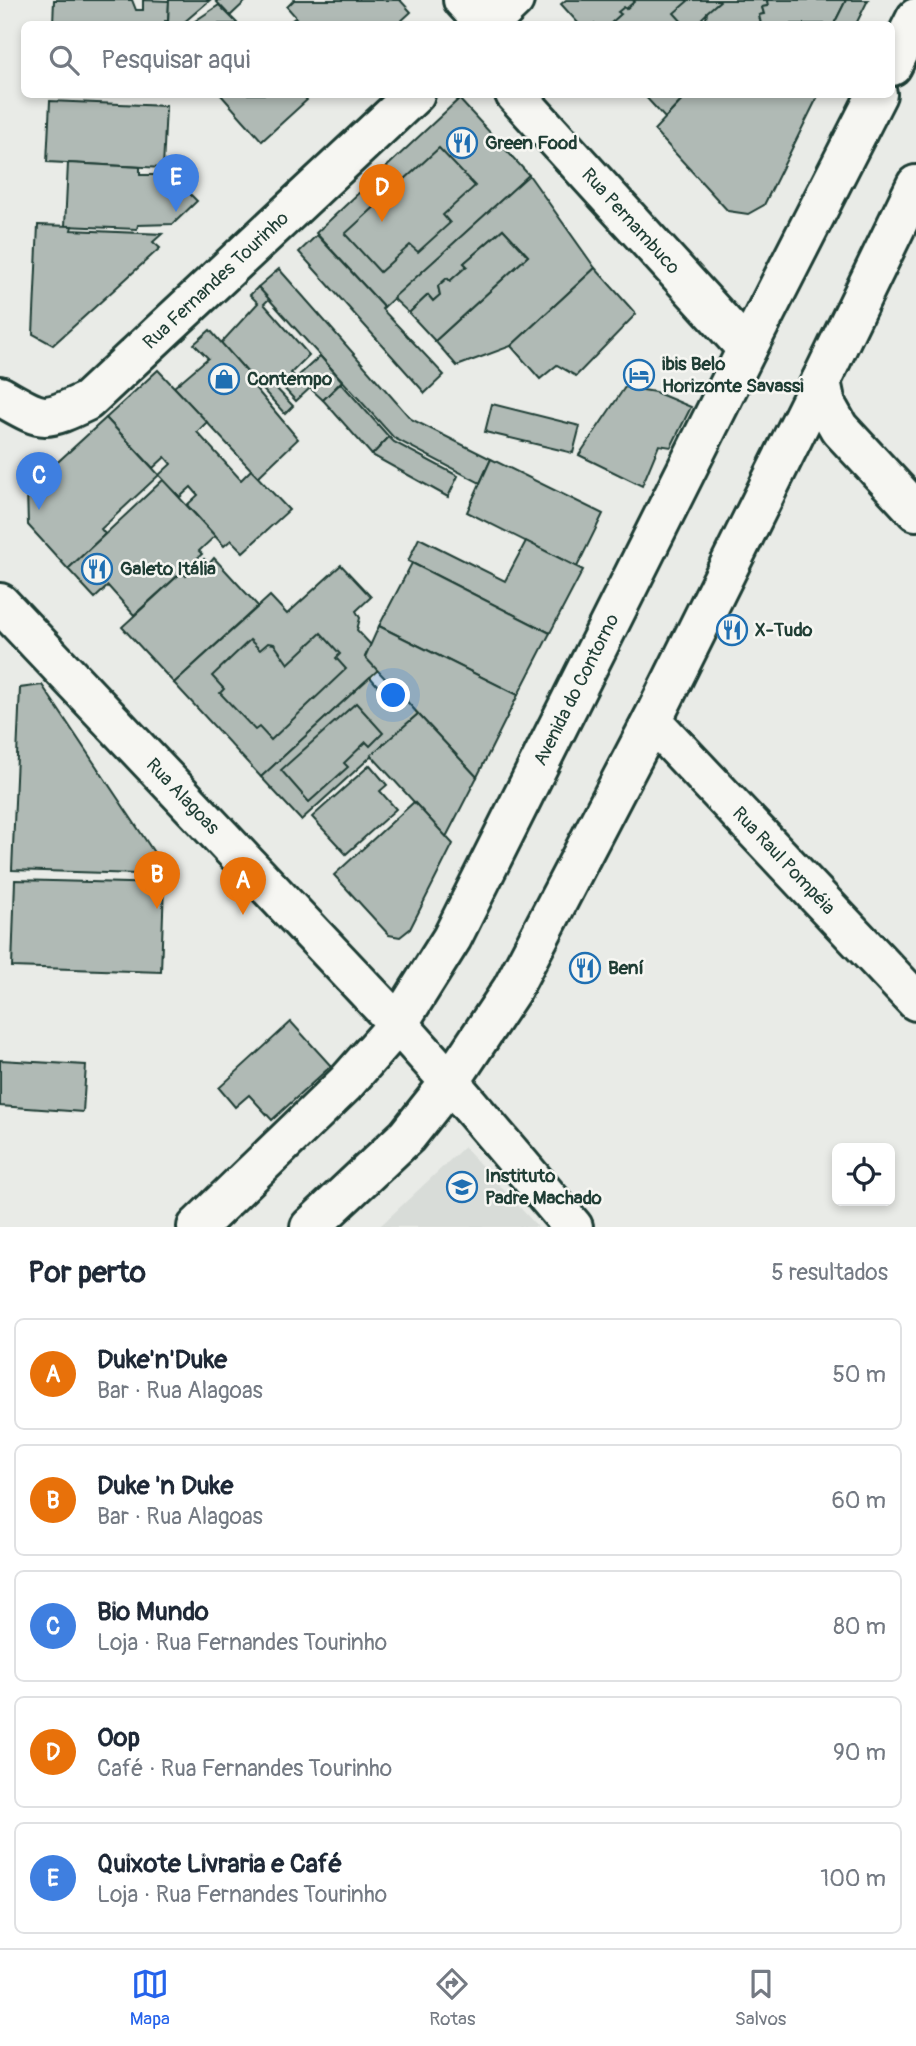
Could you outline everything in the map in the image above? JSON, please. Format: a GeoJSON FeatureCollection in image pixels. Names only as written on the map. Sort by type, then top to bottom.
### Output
{"type":"FeatureCollection","features":[{"type":"Feature","properties":{"kind":"main road"},"geometry":{"type":"LineString","coordinates":[[463,0],[484,21]]}},
{"type":"Feature","properties":{"kind":"main road"},"geometry":{"type":"LineString","coordinates":[[490,21],[514,0]]}},
{"type":"Feature","properties":{"kind":"main road"},"geometry":{"type":"LineString","coordinates":[[895,58],[916,18]]}},
{"type":"Feature","properties":{"kind":"main road","name":"Rua Fernandes Tourinho"},"geometry":{"type":"LineString","coordinates":[[0,396],[37,417],[58,415],[87,401],[411,98]]}},
{"type":"Feature","properties":{"kind":"main road","name":"Rua Pernambuco"},"geometry":{"type":"LineString","coordinates":[[518,98],[747,349]]}},
{"type":"Feature","properties":{"kind":"main road","name":"Avenida do Contorno"},"geometry":{"type":"LineString","coordinates":[[197,1227],[345,1084],[398,1024],[452,938],[875,98]]}},
{"type":"Feature","properties":{"kind":"main road"},"geometry":{"type":"LineString","coordinates":[[310,1227],[407,1136],[450,1082],[512,989],[652,721],[916,185]]}},
{"type":"Feature","properties":{"kind":"main road"},"geometry":{"type":"LineString","coordinates":[[821,381],[826,405],[839,428],[916,511]]}},
{"type":"Feature","properties":{"kind":"main road","name":"Rua Alagoas"},"geometry":{"type":"LineString","coordinates":[[0,603],[398,1024],[573,1227]]}},
{"type":"Feature","properties":{"kind":"main road","name":"Rua Raul Pompéia"},"geometry":{"type":"LineString","coordinates":[[652,721],[916,1001]]}},
{"type":"Feature","properties":{"kind":"shaded area","name":"Instituto Padre Machado"},"geometry":{"type":"Polygon","coordinates":[[[464,1147],[538,1227],[379,1227],[464,1147]]]}},
{"type":"Feature","properties":{"kind":"building"},"geometry":{"type":"Polygon","coordinates":[[[54,0],[132,0],[136,10],[143,10],[143,0],[169,1],[168,21],[53,21],[54,0]]]}},
{"type":"Feature","properties":{"kind":"building"},"geometry":{"type":"Polygon","coordinates":[[[169,0],[210,0],[186,21],[168,21],[169,0]]]}},
{"type":"Feature","properties":{"kind":"building"},"geometry":{"type":"Polygon","coordinates":[[[215,0],[247,0],[230,16],[215,0]]]}},
{"type":"Feature","properties":{"kind":"building"},"geometry":{"type":"Polygon","coordinates":[[[294,0],[400,0],[411,12],[401,21],[291,21],[296,17],[287,7],[294,0]]]}},
{"type":"Feature","properties":{"kind":"building"},"geometry":{"type":"Polygon","coordinates":[[[566,0],[721,0],[702,18],[704,21],[576,21],[561,4],[566,0]]]}},
{"type":"Feature","properties":{"kind":"building"},"geometry":{"type":"Polygon","coordinates":[[[636,0],[689,0],[674,13],[681,21],[613,21],[621,14],[618,12],[624,7],[626,9],[636,0]]]}},
{"type":"Feature","properties":{"kind":"building"},"geometry":{"type":"Polygon","coordinates":[[[721,0],[767,0],[768,6],[762,7],[764,14],[759,15],[760,21],[710,21],[706,19],[707,12],[721,0]]]}},
{"type":"Feature","properties":{"kind":"building"},"geometry":{"type":"Polygon","coordinates":[[[767,0],[846,0],[836,21],[760,21],[759,15],[764,14],[762,7],[768,6],[767,0]]]}},
{"type":"Feature","properties":{"kind":"building"},"geometry":{"type":"Polygon","coordinates":[[[846,0],[868,0],[858,21],[836,21],[846,0]]]}},
{"type":"Feature","properties":{"kind":"building"},"geometry":{"type":"Polygon","coordinates":[[[219,5],[235,21],[195,21],[219,5]]]}},
{"type":"Feature","properties":{"kind":"building"},"geometry":{"type":"Polygon","coordinates":[[[224,98],[305,98],[307,100],[262,141],[224,98]]]}},
{"type":"Feature","properties":{"kind":"building"},"geometry":{"type":"Polygon","coordinates":[[[647,98],[684,98],[665,118],[647,98]]]}},
{"type":"Feature","properties":{"kind":"building"},"geometry":{"type":"Polygon","coordinates":[[[684,98],[817,98],[764,205],[748,214],[728,211],[654,130],[684,98]]]}},
{"type":"Feature","properties":{"kind":"building"},"geometry":{"type":"Polygon","coordinates":[[[459,99],[529,175],[384,307],[316,233],[459,99]]]}},
{"type":"Feature","properties":{"kind":"building"},"geometry":{"type":"Polygon","coordinates":[[[50,101],[166,106],[163,168],[47,162],[50,101]]]}},
{"type":"Feature","properties":{"kind":"building"},"geometry":{"type":"Polygon","coordinates":[[[439,148],[475,186],[443,215],[450,223],[418,252],[410,245],[380,272],[345,234],[439,148]]]}},
{"type":"Feature","properties":{"kind":"building"},"geometry":{"type":"Polygon","coordinates":[[[68,163],[140,167],[140,175],[154,175],[166,170],[197,201],[173,224],[138,225],[137,229],[65,226],[68,163]]]}},
{"type":"Feature","properties":{"kind":"building"},"geometry":{"type":"Polygon","coordinates":[[[529,175],[595,268],[511,346],[457,366],[435,341],[528,256],[503,229],[464,263],[467,266],[450,281],[447,278],[438,286],[440,295],[433,301],[428,295],[409,313],[393,298],[529,175]]]}},
{"type":"Feature","properties":{"kind":"building"},"geometry":{"type":"Polygon","coordinates":[[[38,225],[72,226],[71,230],[162,234],[153,242],[160,248],[53,345],[33,334],[38,225]]]}},
{"type":"Feature","properties":{"kind":"building"},"geometry":{"type":"Polygon","coordinates":[[[503,229],[528,256],[435,341],[409,313],[428,295],[433,301],[440,295],[438,286],[447,278],[450,281],[467,266],[464,263],[503,229]]]}},
{"type":"Feature","properties":{"kind":"building"},"geometry":{"type":"Polygon","coordinates":[[[317,235],[444,375],[425,393],[299,252],[317,235]]]}},
{"type":"Feature","properties":{"kind":"building"},"geometry":{"type":"Polygon","coordinates":[[[595,268],[636,314],[576,376],[557,365],[540,379],[511,346],[595,268]]]}},
{"type":"Feature","properties":{"kind":"building"},"geometry":{"type":"Polygon","coordinates":[[[279,269],[411,419],[491,459],[480,483],[394,438],[258,287],[279,269]]]}},
{"type":"Feature","properties":{"kind":"building"},"geometry":{"type":"Polygon","coordinates":[[[258,287],[269,299],[264,304],[309,355],[291,373],[296,378],[320,356],[342,381],[323,400],[310,388],[296,401],[280,384],[276,388],[293,406],[285,414],[221,343],[258,303],[250,295],[258,287]]]}},
{"type":"Feature","properties":{"kind":"building"},"geometry":{"type":"Polygon","coordinates":[[[210,330],[255,381],[252,384],[298,439],[258,477],[174,387],[208,358],[194,344],[210,330]]]}},
{"type":"Feature","properties":{"kind":"building"},"geometry":{"type":"Polygon","coordinates":[[[158,370],[207,422],[197,432],[241,480],[251,470],[289,510],[243,552],[231,540],[224,546],[187,505],[198,495],[191,487],[180,497],[159,475],[171,464],[165,457],[153,468],[106,418],[158,370]]]}},
{"type":"Feature","properties":{"kind":"building"},"geometry":{"type":"Polygon","coordinates":[[[341,383],[389,437],[372,455],[323,400],[341,383]]]}},
{"type":"Feature","properties":{"kind":"building"},"geometry":{"type":"Polygon","coordinates":[[[625,387],[655,392],[691,407],[671,447],[659,445],[642,486],[579,455],[625,387]]]}},
{"type":"Feature","properties":{"kind":"building"},"geometry":{"type":"Polygon","coordinates":[[[492,404],[580,426],[573,453],[485,432],[492,404]]]}},
{"type":"Feature","properties":{"kind":"building"},"geometry":{"type":"Polygon","coordinates":[[[106,418],[159,475],[101,529],[105,534],[68,569],[28,525],[27,490],[106,418]]]}},
{"type":"Feature","properties":{"kind":"building"},"geometry":{"type":"Polygon","coordinates":[[[389,437],[458,476],[448,497],[372,455],[389,437]]]}},
{"type":"Feature","properties":{"kind":"building"},"geometry":{"type":"Polygon","coordinates":[[[491,459],[603,514],[577,567],[467,512],[491,459]]]}},
{"type":"Feature","properties":{"kind":"building"},"geometry":{"type":"Polygon","coordinates":[[[163,480],[215,536],[199,551],[202,554],[134,615],[108,586],[95,598],[68,569],[163,480]]]}},
{"type":"Feature","properties":{"kind":"building"},"geometry":{"type":"Polygon","coordinates":[[[419,538],[505,581],[526,541],[583,570],[550,633],[408,561],[419,538]]]}},
{"type":"Feature","properties":{"kind":"building"},"geometry":{"type":"Polygon","coordinates":[[[214,558],[258,606],[174,683],[122,627],[182,572],[186,576],[204,559],[209,564],[214,558]]]}},
{"type":"Feature","properties":{"kind":"building"},"geometry":{"type":"Polygon","coordinates":[[[412,563],[550,633],[518,695],[379,626],[412,563]]]}},
{"type":"Feature","properties":{"kind":"building"},"geometry":{"type":"Polygon","coordinates":[[[341,565],[371,597],[356,611],[360,618],[357,630],[371,645],[365,657],[378,670],[261,777],[174,683],[270,596],[287,614],[341,565]]]}},
{"type":"Feature","properties":{"kind":"building"},"geometry":{"type":"Polygon","coordinates":[[[379,626],[518,695],[477,777],[365,657],[379,626]]]}},
{"type":"Feature","properties":{"kind":"building"},"geometry":{"type":"Polygon","coordinates":[[[321,633],[340,654],[336,658],[346,669],[271,740],[259,727],[255,730],[220,693],[224,689],[212,676],[250,640],[260,650],[268,643],[274,644],[288,664],[321,633]]]}},
{"type":"Feature","properties":{"kind":"building"},"geometry":{"type":"Polygon","coordinates":[[[370,677],[395,706],[404,698],[418,714],[301,820],[261,777],[370,677]]]}},
{"type":"Feature","properties":{"kind":"building"},"geometry":{"type":"Polygon","coordinates":[[[42,685],[169,875],[12,870],[20,688],[42,685]]]}},
{"type":"Feature","properties":{"kind":"building"},"geometry":{"type":"Polygon","coordinates":[[[356,703],[383,733],[370,746],[366,742],[344,763],[348,767],[309,802],[281,770],[356,703]]]}},
{"type":"Feature","properties":{"kind":"building"},"geometry":{"type":"Polygon","coordinates":[[[418,714],[477,777],[446,837],[371,755],[418,714]]]}},
{"type":"Feature","properties":{"kind":"building"},"geometry":{"type":"Polygon","coordinates":[[[370,765],[387,785],[380,791],[396,809],[346,854],[312,817],[370,765]]]}},
{"type":"Feature","properties":{"kind":"building"},"geometry":{"type":"Polygon","coordinates":[[[414,802],[453,844],[410,929],[400,937],[389,935],[334,875],[414,802]]]}},
{"type":"Feature","properties":{"kind":"building"},"geometry":{"type":"Polygon","coordinates":[[[15,880],[164,884],[161,972],[12,967],[15,880]]]}},
{"type":"Feature","properties":{"kind":"building"},"geometry":{"type":"Polygon","coordinates":[[[291,1022],[331,1066],[272,1120],[249,1095],[235,1107],[219,1088],[291,1022]]]}},
{"type":"Feature","properties":{"kind":"building"},"geometry":{"type":"Polygon","coordinates":[[[0,1060],[86,1065],[83,1112],[0,1106],[0,1060]]]}},
{"type":"Feature","properties":{"kind":"place","name":"Green Food"},"geometry":{"type":"Point","coordinates":[462,143]}},
{"type":"Feature","properties":{"kind":"place","name":"Quixote Livraria e Café"},"geometry":{"type":"Point","coordinates":[176,212]}},
{"type":"Feature","properties":{"kind":"place","name":"Oop"},"geometry":{"type":"Point","coordinates":[382,222]}},
{"type":"Feature","properties":{"kind":"place","name":"ibis Belo Horizonte Savassi"},"geometry":{"type":"Point","coordinates":[639,375]}},
{"type":"Feature","properties":{"kind":"place","name":"Contempo"},"geometry":{"type":"Point","coordinates":[224,379]}},
{"type":"Feature","properties":{"kind":"place","name":"Bio Mundo"},"geometry":{"type":"Point","coordinates":[39,510]}},
{"type":"Feature","properties":{"kind":"place","name":"Galeto Itália"},"geometry":{"type":"Point","coordinates":[97,569]}},
{"type":"Feature","properties":{"kind":"place","name":"X-Tudo"},"geometry":{"type":"Point","coordinates":[732,630]}},
{"type":"Feature","properties":{"kind":"place","name":"Duke 'n Duke"},"geometry":{"type":"Point","coordinates":[157,909]}},
{"type":"Feature","properties":{"kind":"place","name":"Duke'n'Duke"},"geometry":{"type":"Point","coordinates":[243,915]}},
{"type":"Feature","properties":{"kind":"place","name":"Bení"},"geometry":{"type":"Point","coordinates":[585,968]}},
{"type":"Feature","properties":{"kind":"place","name":"Instituto Padre Machado"},"geometry":{"type":"Point","coordinates":[462,1187]}}]}
